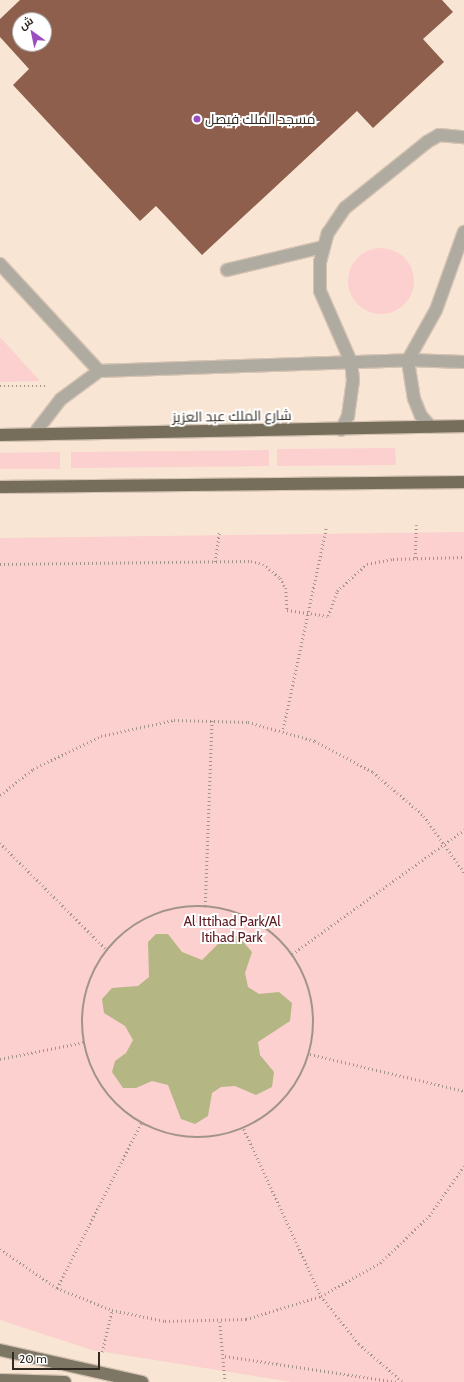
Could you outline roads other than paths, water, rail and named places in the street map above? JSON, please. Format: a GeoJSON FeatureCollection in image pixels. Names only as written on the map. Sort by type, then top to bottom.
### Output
{"type":"FeatureCollection","features":[{"type":"Feature","properties":{"kind":"highway","name":"شارع الملك عبد العزيز"},"geometry":{"type":"LineString","coordinates":[[0,435],[341,430],[464,426]]}},
{"type":"Feature","properties":{"kind":"highway"},"geometry":{"type":"LineString","coordinates":[[0,487],[464,482]]}},
{"type":"Feature","properties":{"kind":"main road"},"geometry":{"type":"LineString","coordinates":[[0,1350],[142,1382]]}},
{"type":"Feature","properties":{"kind":"main road"},"geometry":{"type":"LineString","coordinates":[[0,1380],[65,1382]]}},
{"type":"Feature","properties":{"kind":"lane"},"geometry":{"type":"LineString","coordinates":[[341,430],[352,398],[351,362],[320,291],[323,247],[345,208],[427,142],[439,135],[464,137]]}},
{"type":"Feature","properties":{"kind":"lane"},"geometry":{"type":"LineString","coordinates":[[431,427],[421,416],[414,399],[408,360],[436,310],[464,232]]}},
{"type":"Feature","properties":{"kind":"lane"},"geometry":{"type":"LineString","coordinates":[[227,270],[323,247]]}},
{"type":"Feature","properties":{"kind":"lane"},"geometry":{"type":"LineString","coordinates":[[0,264],[99,371]]}},
{"type":"Feature","properties":{"kind":"lane"},"geometry":{"type":"LineString","coordinates":[[34,434],[77,385],[99,371],[408,360],[464,362]]}},
{"type":"Feature","properties":{"kind":"place","name":"مسجد الملك فيصل"},"geometry":{"type":"Point","coordinates":[197,119]}},
{"type":"Feature","properties":{"kind":"park label","name":"Al Ittihad Park/Al Itihad Park"},"geometry":{"type":"Point","coordinates":[232,930]}}]}
